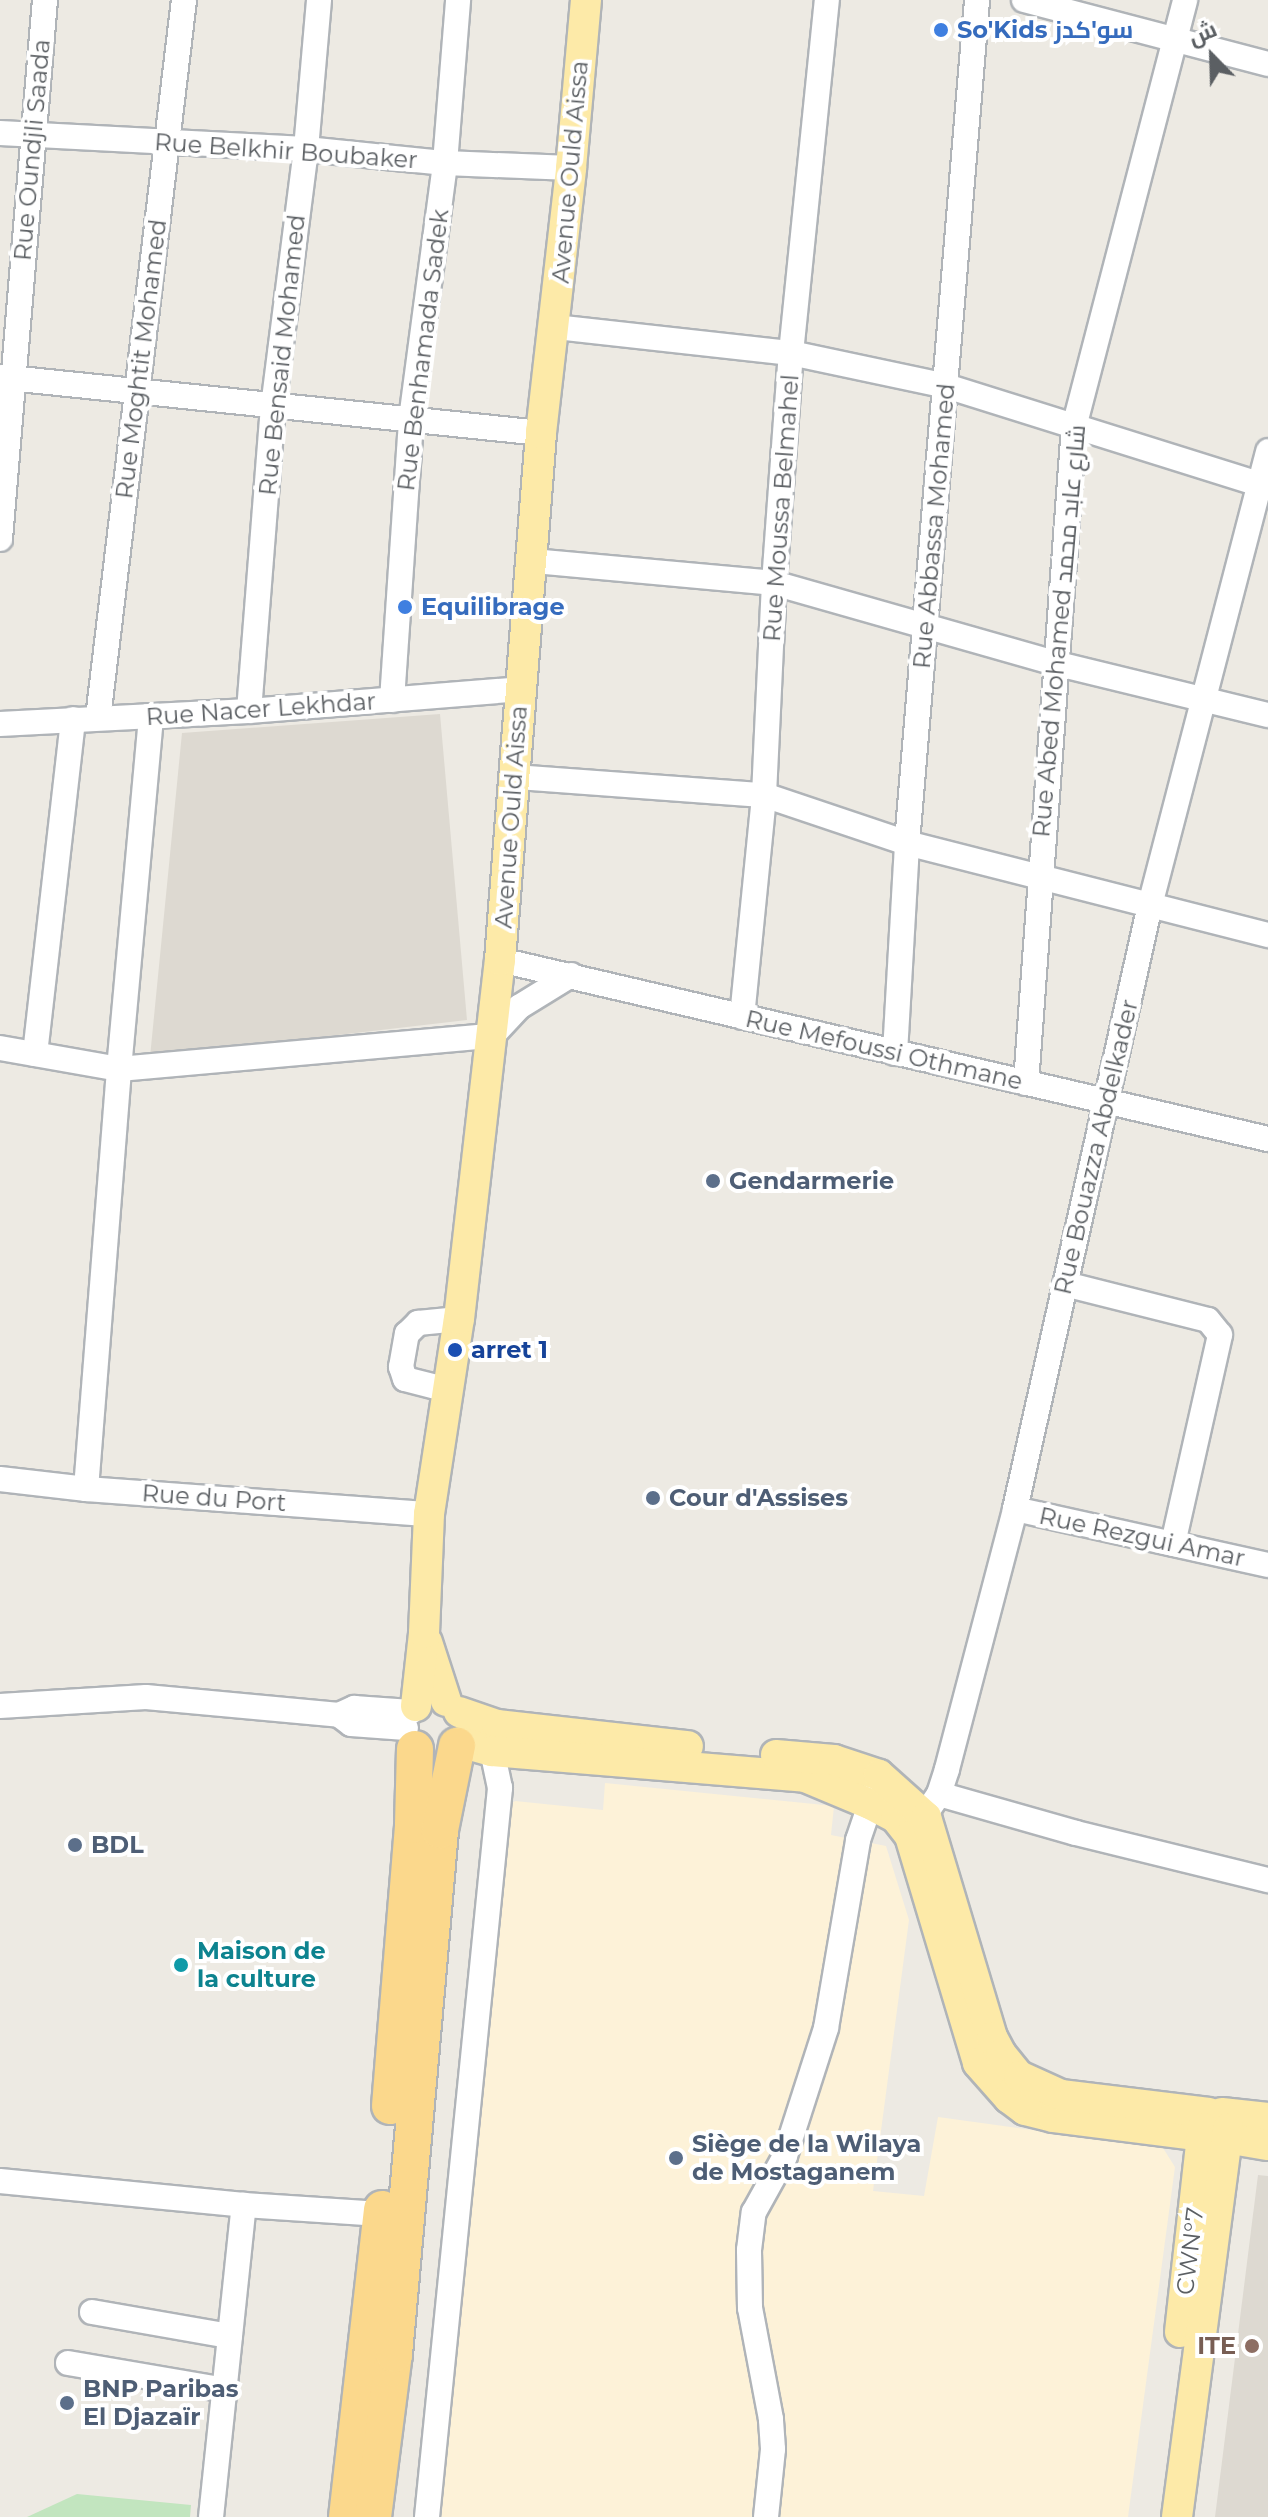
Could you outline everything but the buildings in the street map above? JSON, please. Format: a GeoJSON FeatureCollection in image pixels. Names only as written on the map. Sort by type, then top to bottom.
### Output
{"type":"FeatureCollection","features":[{"type":"Feature","properties":{"kind":"highway"},"geometry":{"type":"LineString","coordinates":[[347,2517],[381,2214],[413,1825],[412,1724]]}},
{"type":"Feature","properties":{"kind":"highway"},"geometry":{"type":"LineString","coordinates":[[373,2517],[394,2354],[440,1830],[463,1730]]}},
{"type":"Feature","properties":{"kind":"main road","name":"Avenue Ould Aissa"},"geometry":{"type":"LineString","coordinates":[[412,1724],[424,1633],[429,1514],[459,1319],[500,960],[541,433],[555,327],[586,0]]}},
{"type":"Feature","properties":{"kind":"main road"},"geometry":{"type":"LineString","coordinates":[[424,1633],[463,1730]]}},
{"type":"Feature","properties":{"kind":"main road"},"geometry":{"type":"LineString","coordinates":[[925,1816],[896,1818],[843,1789],[805,1777],[463,1730],[431,1699],[412,1724],[437,1756],[463,1730],[497,1725],[834,1760],[879,1775],[925,1816],[992,2037],[1019,2076],[1061,2095],[1215,2129],[1268,2145]]}},
{"type":"Feature","properties":{"kind":"main road"},"geometry":{"type":"LineString","coordinates":[[1215,2129],[1268,2118]]}},
{"type":"Feature","properties":{"kind":"main road"},"geometry":{"type":"LineString","coordinates":[[1177,2517],[1215,2129]]}},
{"type":"Feature","properties":{"kind":"main road","name":"CWN°7"},"geometry":{"type":"LineString","coordinates":[[1157,2517],[1215,2129]]}},
{"type":"Feature","properties":{"kind":"street","name":"Rue Oundjli Saada"},"geometry":{"type":"LineString","coordinates":[[0,539],[7,378],[45,0]]}},
{"type":"Feature","properties":{"kind":"street","name":"Rue Moghtit Mohamed"},"geometry":{"type":"LineString","coordinates":[[98,718],[184,0]]}},
{"type":"Feature","properties":{"kind":"street","name":"Rue Bensaid Mohamed"},"geometry":{"type":"LineString","coordinates":[[249,711],[273,407],[306,149],[319,0]]}},
{"type":"Feature","properties":{"kind":"street","name":"Rue Benhamada Sadek"},"geometry":{"type":"LineString","coordinates":[[392,700],[411,419],[445,163],[458,0]]}},
{"type":"Feature","properties":{"kind":"street","name":"Rue Moussa Belmahel"},"geometry":{"type":"LineString","coordinates":[[742,1017],[764,795],[774,583],[791,353],[827,0]]}},
{"type":"Feature","properties":{"kind":"street","name":"Rue Abbassa Mohamed"},"geometry":{"type":"LineString","coordinates":[[895,1053],[907,843],[977,0]]}},
{"type":"Feature","properties":{"kind":"street"},"geometry":{"type":"LineString","coordinates":[[1024,0],[1268,64]]}},
{"type":"Feature","properties":{"kind":"street","name":"Rue Abed Mohamed شارع عابد محمد"},"geometry":{"type":"LineString","coordinates":[[1026,1083],[1038,878],[1074,427],[1185,0]]}},
{"type":"Feature","properties":{"kind":"street","name":"Rue Belkhir Boubaker"},"geometry":{"type":"LineString","coordinates":[[0,133],[306,149],[445,163],[571,168]]}},
{"type":"Feature","properties":{"kind":"street"},"geometry":{"type":"LineString","coordinates":[[555,327],[791,353],[946,386],[1264,486]]}},
{"type":"Feature","properties":{"kind":"street"},"geometry":{"type":"LineString","coordinates":[[7,378],[541,433]]}},
{"type":"Feature","properties":{"kind":"street","name":"Rue Bouazza Abdelkader"},"geometry":{"type":"LineString","coordinates":[[925,1816],[1015,1509],[1150,905],[1264,486],[1268,451]]}},
{"type":"Feature","properties":{"kind":"street"},"geometry":{"type":"LineString","coordinates":[[533,561],[774,583],[1054,663],[1203,702],[1268,715]]}},
{"type":"Feature","properties":{"kind":"street","name":"Rue Nacer Lekhdar"},"geometry":{"type":"LineString","coordinates":[[0,724],[249,711],[521,689]]}},
{"type":"Feature","properties":{"kind":"street"},"geometry":{"type":"LineString","coordinates":[[86,1489],[151,716]]}},
{"type":"Feature","properties":{"kind":"street"},"geometry":{"type":"LineString","coordinates":[[35,1054],[73,719]]}},
{"type":"Feature","properties":{"kind":"street"},"geometry":{"type":"LineString","coordinates":[[516,777],[764,795],[907,843],[1268,935]]}},
{"type":"Feature","properties":{"kind":"street","name":"Rue Mefoussi Othmane"},"geometry":{"type":"LineString","coordinates":[[500,960],[1268,1139]]}},
{"type":"Feature","properties":{"kind":"street"},"geometry":{"type":"LineString","coordinates":[[0,1048],[119,1069],[492,1036],[519,1007],[571,975]]}},
{"type":"Feature","properties":{"kind":"street"},"geometry":{"type":"LineString","coordinates":[[1065,1284],[1208,1320],[1220,1335],[1173,1544]]}},
{"type":"Feature","properties":{"kind":"street"},"geometry":{"type":"LineString","coordinates":[[448,1390],[405,1379],[401,1367],[407,1334],[418,1323],[459,1319]]}},
{"type":"Feature","properties":{"kind":"street","name":"Rue du Port"},"geometry":{"type":"LineString","coordinates":[[0,1479],[86,1489],[429,1514]]}},
{"type":"Feature","properties":{"kind":"street","name":"Rue Rezgui Amar"},"geometry":{"type":"LineString","coordinates":[[1015,1509],[1268,1565]]}},
{"type":"Feature","properties":{"kind":"street"},"geometry":{"type":"LineString","coordinates":[[0,1706],[146,1697],[339,1715],[354,1708],[412,1724]]}},
{"type":"Feature","properties":{"kind":"street"},"geometry":{"type":"LineString","coordinates":[[427,2517],[500,1788],[463,1730]]}},
{"type":"Feature","properties":{"kind":"street"},"geometry":{"type":"LineString","coordinates":[[766,2517],[773,2449],[771,2419],[750,2308],[749,2250],[754,2212],[785,2156],[822,2041],[858,1840],[879,1775]]}},
{"type":"Feature","properties":{"kind":"street"},"geometry":{"type":"LineString","coordinates":[[925,1816],[1076,1833],[1268,1880]]}},
{"type":"Feature","properties":{"kind":"street"},"geometry":{"type":"LineString","coordinates":[[0,2181],[244,2205],[381,2214]]}},
{"type":"Feature","properties":{"kind":"street"},"geometry":{"type":"LineString","coordinates":[[211,2517],[244,2205]]}},
{"type":"Feature","properties":{"kind":"street"},"geometry":{"type":"LineString","coordinates":[[92,2312],[230,2336]]}},
{"type":"Feature","properties":{"kind":"street"},"geometry":{"type":"LineString","coordinates":[[68,2363],[226,2390]]}},
{"type":"Feature","properties":{"kind":"shaded area"},"geometry":{"type":"Polygon","coordinates":[[[440,714],[467,1020],[150,1057],[182,733],[440,714]]]}},
{"type":"Feature","properties":{"kind":"shaded area","name":"Siège de la Wilaya de Mostaganem"},"geometry":{"type":"Polygon","coordinates":[[[605,1783],[834,1806],[831,1835],[886,1846],[909,1920],[873,2191],[924,2196],[938,2117],[1163,2148],[1175,2167],[1128,2517],[440,2517],[509,1805],[515,1801],[603,1810],[605,1783]]]}},
{"type":"Feature","properties":{"kind":"shaded area","name":"ITE"},"geometry":{"type":"Polygon","coordinates":[[[1258,2175],[1268,2176],[1268,2517],[1215,2517],[1258,2175]]]}},
{"type":"Feature","properties":{"kind":"green space"},"geometry":{"type":"Polygon","coordinates":[[[77,2494],[191,2505],[190,2517],[27,2517],[77,2494]]]}},
{"type":"Feature","properties":{"kind":"place","name":"So'Kids سو'كدز"},"geometry":{"type":"Point","coordinates":[941,30]}},
{"type":"Feature","properties":{"kind":"place","name":"Equilibrage"},"geometry":{"type":"Point","coordinates":[405,607]}},
{"type":"Feature","properties":{"kind":"place","name":"Gendarmerie"},"geometry":{"type":"Point","coordinates":[713,1181]}},
{"type":"Feature","properties":{"kind":"place","name":"arret 1"},"geometry":{"type":"Point","coordinates":[455,1350]}},
{"type":"Feature","properties":{"kind":"place","name":"Cour d'Assises"},"geometry":{"type":"Point","coordinates":[653,1498]}},
{"type":"Feature","properties":{"kind":"place","name":"BDL"},"geometry":{"type":"Point","coordinates":[75,1845]}},
{"type":"Feature","properties":{"kind":"place","name":"Maison de la culture"},"geometry":{"type":"Point","coordinates":[181,1965]}},
{"type":"Feature","properties":{"kind":"place","name":"Siège de la Wilaya de Mostaganem"},"geometry":{"type":"Point","coordinates":[676,2158]}},
{"type":"Feature","properties":{"kind":"place","name":"ITE"},"geometry":{"type":"Point","coordinates":[1252,2346]}},
{"type":"Feature","properties":{"kind":"place","name":"BNP Paribas El Djazaïr"},"geometry":{"type":"Point","coordinates":[67,2403]}}]}
